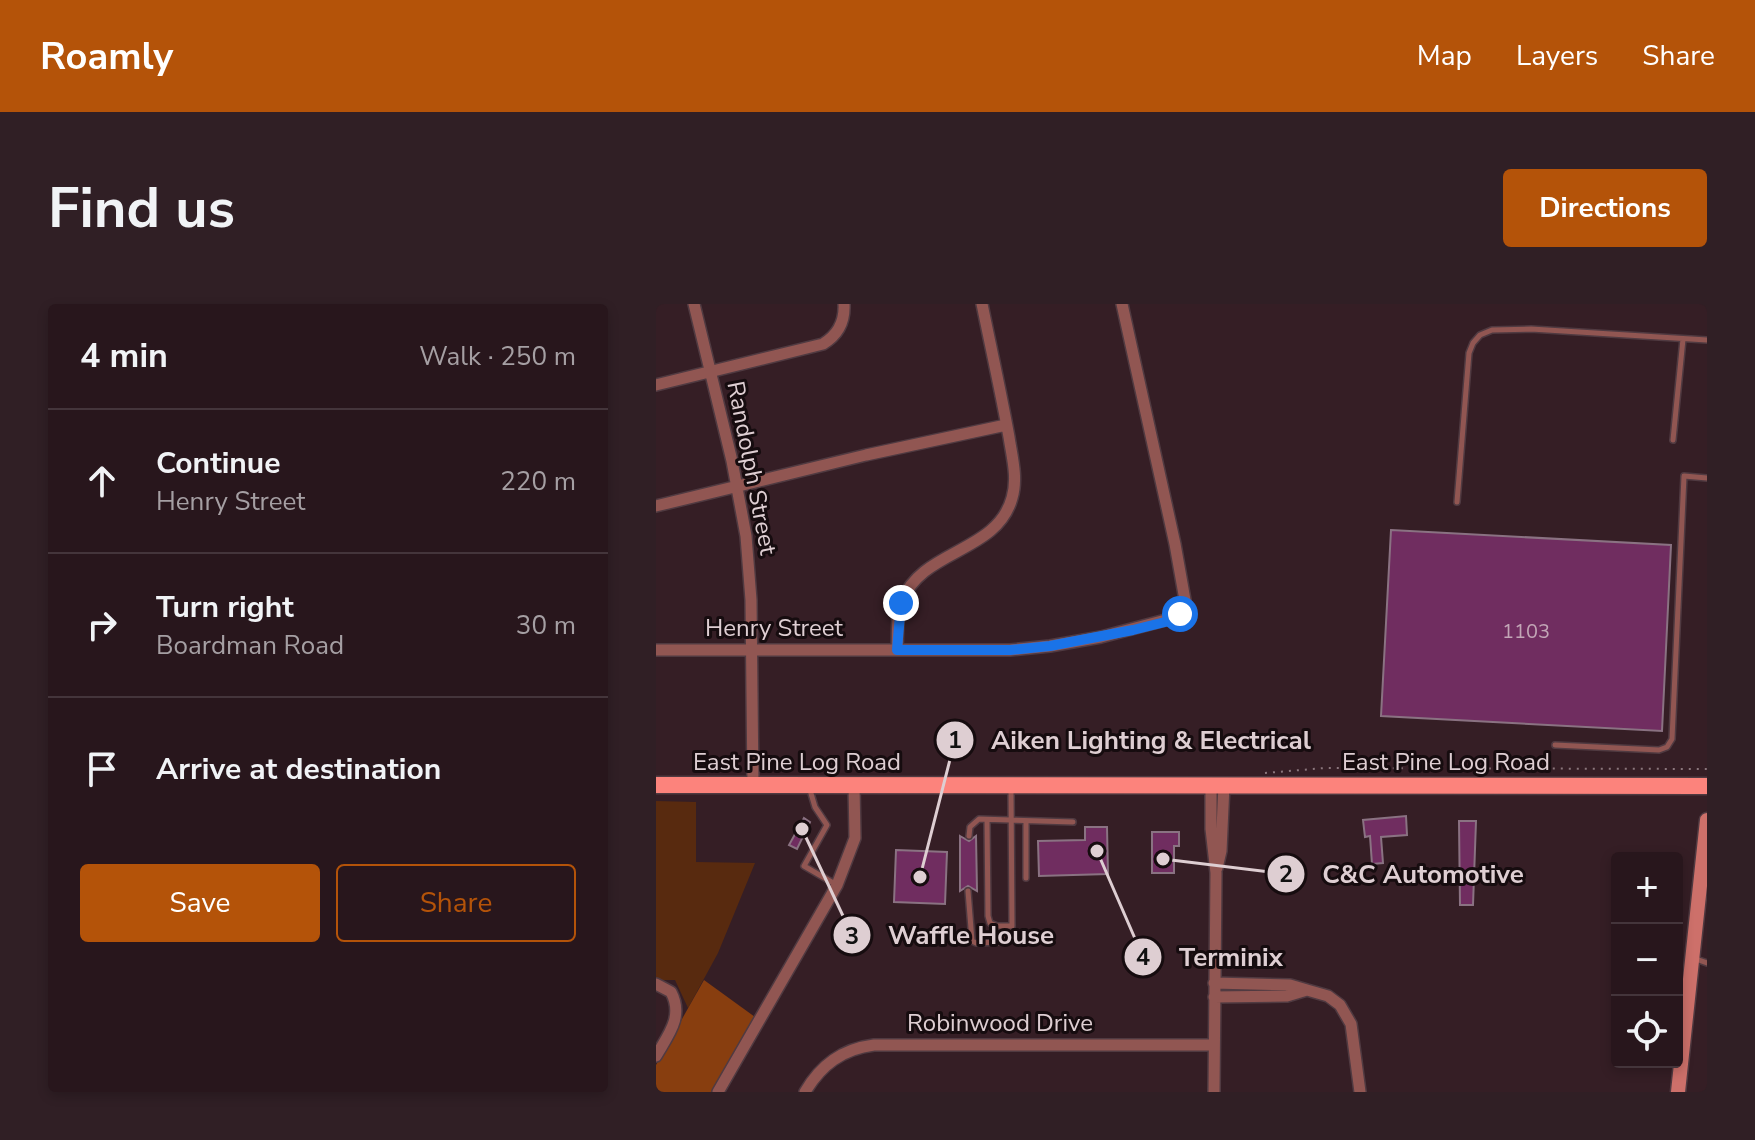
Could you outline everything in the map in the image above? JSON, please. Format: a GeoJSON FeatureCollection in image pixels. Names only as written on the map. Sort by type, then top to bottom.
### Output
{"type":"FeatureCollection","features":[{"type":"Feature","properties":{"kind":"main road","name":"East Pine Log Road"},"geometry":{"type":"LineString","coordinates":[[656,785],[1707,786]]}},
{"type":"Feature","properties":{"kind":"street","name":"Randolph Street"},"geometry":{"type":"LineString","coordinates":[[694,304],[738,486],[749,568],[753,785]]}},
{"type":"Feature","properties":{"kind":"street"},"geometry":{"type":"LineString","coordinates":[[656,385],[823,344],[834,336],[841,325],[844,304]]}},
{"type":"Feature","properties":{"kind":"street"},"geometry":{"type":"LineString","coordinates":[[897,650],[901,603],[914,581],[944,558],[989,533],[1010,506],[1015,480],[982,304]]}},
{"type":"Feature","properties":{"kind":"street","name":"Henry Street"},"geometry":{"type":"LineString","coordinates":[[656,650],[1030,649],[1101,637],[1177,617],[1183,610],[1185,600],[1122,304]]}},
{"type":"Feature","properties":{"kind":"street"},"geometry":{"type":"LineString","coordinates":[[656,506],[1006,425]]}},
{"type":"Feature","properties":{"kind":"street"},"geometry":{"type":"LineString","coordinates":[[1214,1092],[1216,873],[1221,851],[1218,785]]}},
{"type":"Feature","properties":{"kind":"street"},"geometry":{"type":"LineString","coordinates":[[718,1092],[837,885],[855,838],[854,786]]}},
{"type":"Feature","properties":{"kind":"street"},"geometry":{"type":"LineString","coordinates":[[1678,1092],[1700,960],[1707,820]]}},
{"type":"Feature","properties":{"kind":"street"},"geometry":{"type":"LineString","coordinates":[[1214,983],[1290,985],[1328,996],[1340,1005],[1348,1017],[1360,1092]]}},
{"type":"Feature","properties":{"kind":"street"},"geometry":{"type":"LineString","coordinates":[[656,984],[671,992],[678,1010],[656,1056]]}},
{"type":"Feature","properties":{"kind":"street"},"geometry":{"type":"LineString","coordinates":[[1214,997],[1287,996],[1307,990]]}},
{"type":"Feature","properties":{"kind":"street","name":"Robinwood Drive"},"geometry":{"type":"LineString","coordinates":[[805,1092],[829,1062],[846,1052],[874,1045],[1214,1045]]}},
{"type":"Feature","properties":{"kind":"lane"},"geometry":{"type":"LineString","coordinates":[[1457,502],[1469,353],[1480,335],[1492,330],[1531,329],[1707,340]]}},
{"type":"Feature","properties":{"kind":"lane"},"geometry":{"type":"LineString","coordinates":[[1673,440],[1683,339]]}},
{"type":"Feature","properties":{"kind":"lane"},"geometry":{"type":"LineString","coordinates":[[1555,745],[1659,750],[1667,747],[1672,739],[1684,476],[1707,478]]}},
{"type":"Feature","properties":{"kind":"lane"},"geometry":{"type":"LineString","coordinates":[[809,785],[815,807],[827,825],[804,866],[837,885]]}},
{"type":"Feature","properties":{"kind":"lane"},"geometry":{"type":"LineString","coordinates":[[987,820],[988,916],[990,923],[1012,926],[1011,785]]}},
{"type":"Feature","properties":{"kind":"lane"},"geometry":{"type":"LineString","coordinates":[[969,836],[974,821],[1073,822]]}},
{"type":"Feature","properties":{"kind":"lane"},"geometry":{"type":"LineString","coordinates":[[1026,821],[1026,878]]}},
{"type":"Feature","properties":{"kind":"lane"},"geometry":{"type":"LineString","coordinates":[[968,891],[972,941],[1000,942],[1004,937],[1004,926]]}},
{"type":"Feature","properties":{"kind":"path"},"geometry":{"type":"LineString","coordinates":[[1243,785],[1268,772],[1302,769],[1707,769]]}},
{"type":"Feature","properties":{"kind":"shaded area"},"geometry":{"type":"Polygon","coordinates":[[[656,801],[696,802],[696,862],[755,863],[718,953],[688,1008],[675,980],[656,980],[656,801]]]}},
{"type":"Feature","properties":{"kind":"shaded area"},"geometry":{"type":"Polygon","coordinates":[[[704,980],[755,1017],[711,1092],[656,1092],[656,1065],[704,980]]]}},
{"type":"Feature","properties":{"kind":"building"},"geometry":{"type":"Polygon","coordinates":[[[1391,530],[1671,545],[1662,731],[1381,716],[1391,530]]]}},
{"type":"Feature","properties":{"kind":"building"},"geometry":{"type":"Polygon","coordinates":[[[1406,816],[1407,835],[1381,837],[1383,863],[1372,864],[1370,836],[1365,837],[1363,820],[1406,816]]]}},
{"type":"Feature","properties":{"kind":"building"},"geometry":{"type":"Polygon","coordinates":[[[804,818],[810,822],[797,849],[789,845],[804,818]]]}},
{"type":"Feature","properties":{"kind":"building"},"geometry":{"type":"Polygon","coordinates":[[[1459,821],[1476,821],[1473,905],[1460,905],[1459,821]]]}},
{"type":"Feature","properties":{"kind":"building"},"geometry":{"type":"Polygon","coordinates":[[[1085,827],[1107,827],[1108,874],[1039,876],[1038,841],[1085,840],[1085,827]]]}},
{"type":"Feature","properties":{"kind":"building"},"geometry":{"type":"Polygon","coordinates":[[[1152,832],[1179,832],[1179,846],[1174,846],[1174,873],[1152,873],[1152,832]]]}},
{"type":"Feature","properties":{"kind":"building"},"geometry":{"type":"Polygon","coordinates":[[[960,836],[969,841],[976,836],[977,891],[968,886],[960,891],[960,836]]]}},
{"type":"Feature","properties":{"kind":"building"},"geometry":{"type":"Polygon","coordinates":[[[896,850],[947,852],[945,904],[894,902],[896,850]]]}},
{"type":"Feature","properties":{"kind":"place","name":"Waffle House"},"geometry":{"type":"Point","coordinates":[802,829]}},
{"type":"Feature","properties":{"kind":"place","name":"Terminix"},"geometry":{"type":"Point","coordinates":[1097,851]}},
{"type":"Feature","properties":{"kind":"place","name":"C&C Automotive"},"geometry":{"type":"Point","coordinates":[1163,859]}},
{"type":"Feature","properties":{"kind":"place","name":"Aiken Lighting & Electrical"},"geometry":{"type":"Point","coordinates":[920,877]}},
{"type":"Feature","properties":{"kind":"route"},"geometry":{"type":"LineString","coordinates":[[901,603],[897,650],[1010,650],[1050,646],[1133,630],[1173,620],[1180,614]]}}]}
